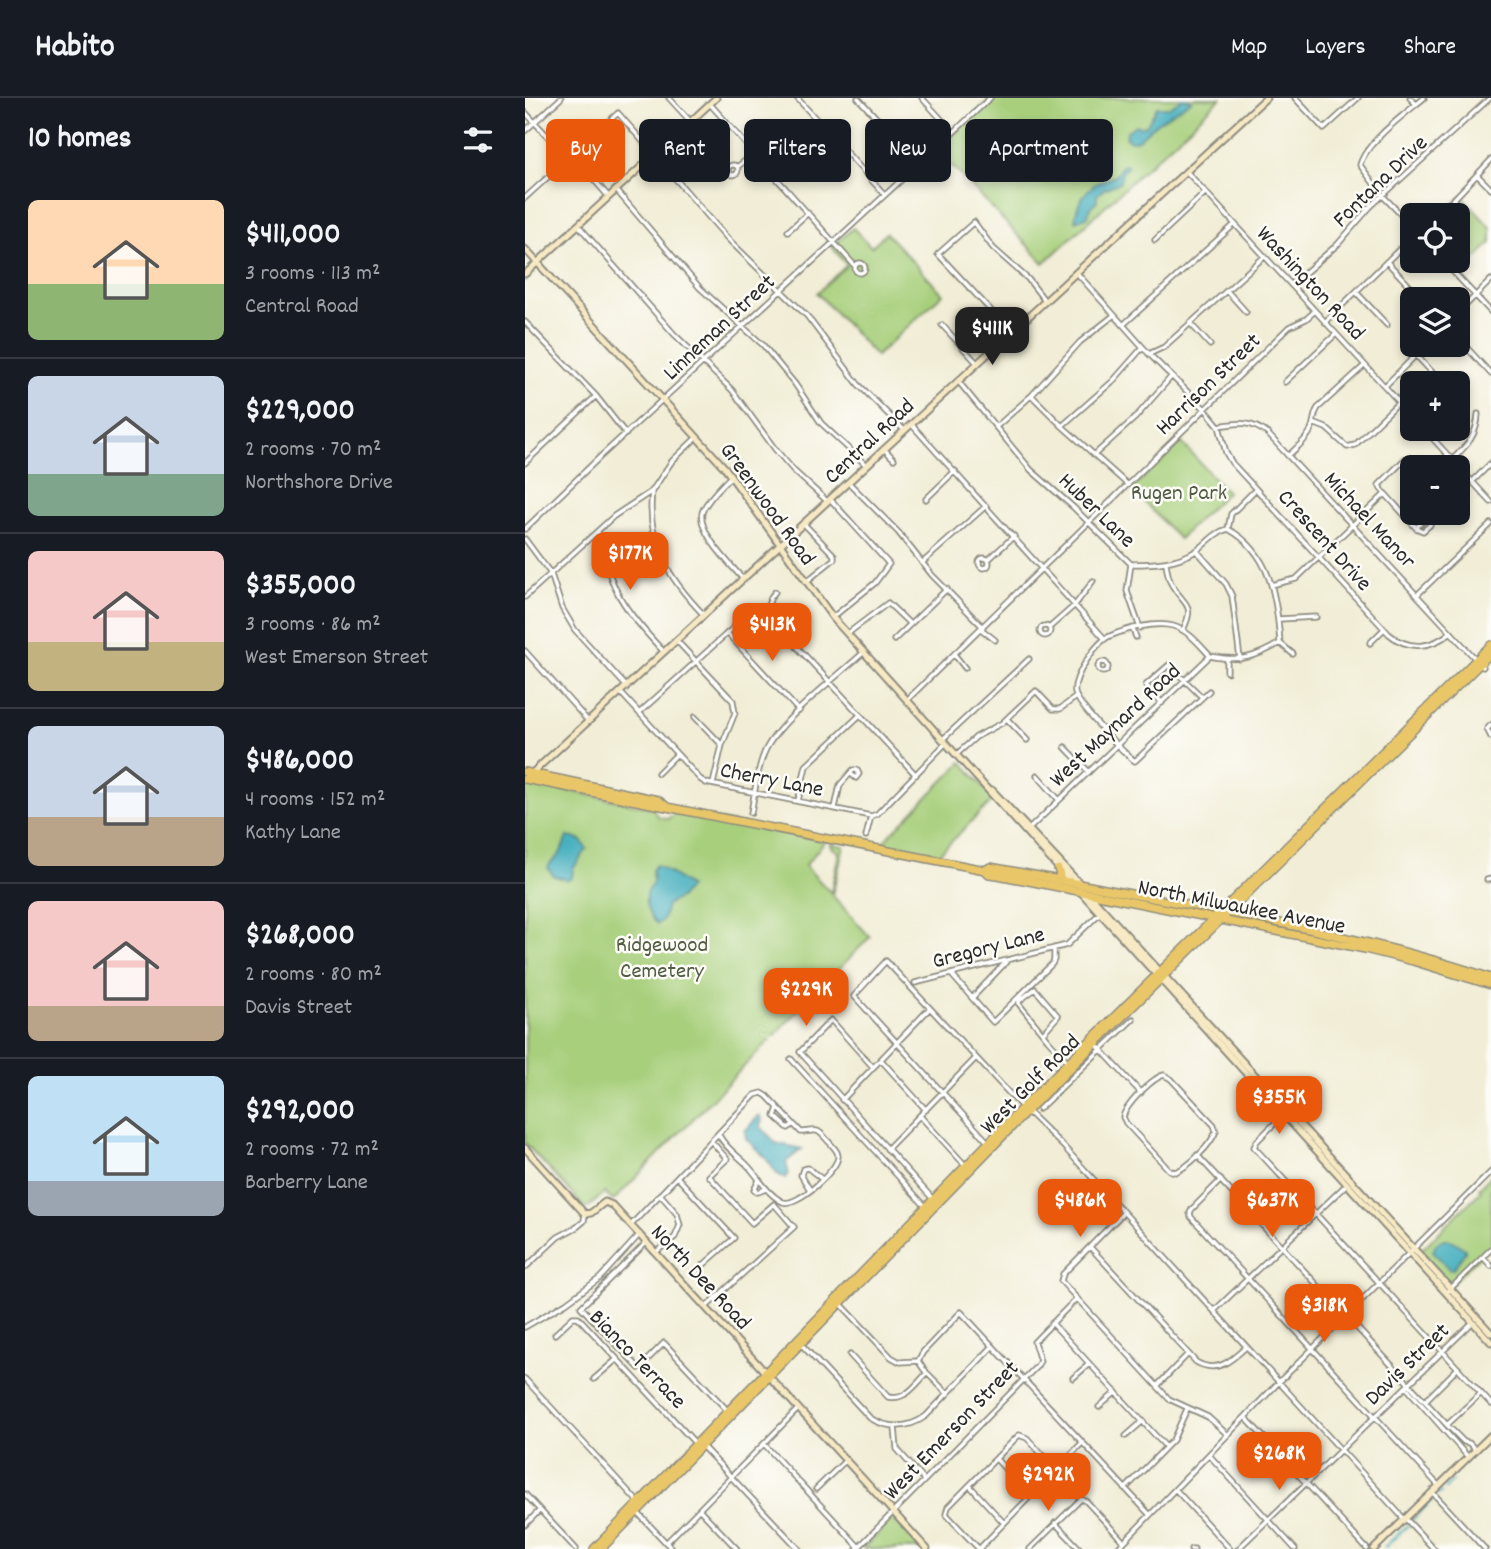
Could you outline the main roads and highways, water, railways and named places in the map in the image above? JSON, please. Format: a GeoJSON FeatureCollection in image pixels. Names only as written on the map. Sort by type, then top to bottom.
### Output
{"type":"FeatureCollection","features":[{"type":"Feature","properties":{"kind":"main road"},"geometry":{"type":"LineString","coordinates":[[525,274],[716,98]]}},
{"type":"Feature","properties":{"kind":"main road","name":"Central Road"},"geometry":{"type":"LineString","coordinates":[[526,777],[1266,98]]}},
{"type":"Feature","properties":{"kind":"main road","name":"Greenwood Road"},"geometry":{"type":"LineString","coordinates":[[525,249],[698,437],[731,476],[833,618],[982,781]]}},
{"type":"Feature","properties":{"kind":"main road","name":"West Golf Road"},"geometry":{"type":"LineString","coordinates":[[594,1549],[799,1342],[1069,1062],[1096,1044],[1149,982],[1173,968],[1220,916],[1239,903],[1480,663],[1491,645]]}},
{"type":"Feature","properties":{"kind":"main road","name":"West Golf Road"},"geometry":{"type":"LineString","coordinates":[[799,1342],[812,1324],[838,1302],[871,1264],[928,1209],[933,1199],[968,1168],[989,1142],[1096,1044],[1220,916],[1491,653]]}},
{"type":"Feature","properties":{"kind":"main road","name":"North Milwaukee Avenue"},"geometry":{"type":"LineString","coordinates":[[526,777],[657,806],[665,805],[985,870],[989,874],[1081,888],[1220,916],[1389,954],[1491,985]]}},
{"type":"Feature","properties":{"kind":"main road"},"geometry":{"type":"LineString","coordinates":[[982,781],[1029,829],[1147,964],[1172,982],[1475,1320],[1491,1342]]}},
{"type":"Feature","properties":{"kind":"main road"},"geometry":{"type":"LineString","coordinates":[[982,781],[1072,883]]}},
{"type":"Feature","properties":{"kind":"main road","name":"North Milwaukee Avenue"},"geometry":{"type":"LineString","coordinates":[[985,870],[990,867],[1072,883],[1090,894],[1105,897],[1220,916],[1249,918],[1382,945],[1491,978]]}},
{"type":"Feature","properties":{"kind":"main road"},"geometry":{"type":"LineString","coordinates":[[1056,880],[1060,875],[1058,869]]}},
{"type":"Feature","properties":{"kind":"main road"},"geometry":{"type":"LineString","coordinates":[[1090,894],[1101,911],[1161,975],[1173,992],[1347,1184],[1412,1251]]}},
{"type":"Feature","properties":{"kind":"main road"},"geometry":{"type":"LineString","coordinates":[[1101,911],[1101,903],[1105,897]]}},
{"type":"Feature","properties":{"kind":"main road"},"geometry":{"type":"LineString","coordinates":[[1239,903],[1240,911],[1249,918]]}},
{"type":"Feature","properties":{"kind":"main road"},"geometry":{"type":"LineString","coordinates":[[1147,964],[1149,982]]}},
{"type":"Feature","properties":{"kind":"main road"},"geometry":{"type":"LineString","coordinates":[[1172,982],[1173,968]]}},
{"type":"Feature","properties":{"kind":"main road"},"geometry":{"type":"LineString","coordinates":[[1148,992],[1162,985],[1173,992]]}},
{"type":"Feature","properties":{"kind":"main road","name":"North Dee Road"},"geometry":{"type":"LineString","coordinates":[[525,1148],[585,1214],[591,1213],[605,1202],[612,1205],[927,1549]]}},
{"type":"Feature","properties":{"kind":"main road"},"geometry":{"type":"LineString","coordinates":[[1475,1320],[1491,1333]]}},
{"type":"Feature","properties":{"kind":"main road","name":"West Golf Road"},"geometry":{"type":"LineString","coordinates":[[699,1444],[728,1411],[767,1374]]}},
{"type":"Feature","properties":{"kind":"main road"},"geometry":{"type":"LineString","coordinates":[[1379,1547],[1491,1435]]}},
{"type":"Feature","properties":{"kind":"main road","name":"West Golf Road"},"geometry":{"type":"LineString","coordinates":[[601,1549],[637,1508]]}},
{"type":"Feature","properties":{"kind":"water"},"geometry":{"type":"Polygon","coordinates":[[[1183,98],[1191,101],[1157,123],[1138,140],[1131,141],[1126,138],[1127,131],[1136,125],[1147,125],[1157,107],[1169,107],[1183,98]]]}},
{"type":"Feature","properties":{"kind":"water"},"geometry":{"type":"Polygon","coordinates":[[[1128,166],[1122,172],[1120,182],[1097,195],[1097,201],[1092,205],[1087,217],[1075,221],[1077,208],[1087,191],[1100,182],[1113,182],[1113,176],[1121,167],[1128,166]]]}},
{"type":"Feature","properties":{"kind":"water"},"geometry":{"type":"Polygon","coordinates":[[[567,837],[580,839],[587,849],[573,869],[572,878],[568,880],[554,876],[548,869],[560,854],[567,837]]]}},
{"type":"Feature","properties":{"kind":"water"},"geometry":{"type":"Polygon","coordinates":[[[656,865],[689,887],[681,897],[667,905],[663,920],[657,924],[646,905],[646,896],[653,882],[652,870],[656,865]]]}},
{"type":"Feature","properties":{"kind":"water"},"geometry":{"type":"Polygon","coordinates":[[[759,1115],[762,1119],[760,1126],[776,1143],[802,1149],[786,1162],[789,1174],[785,1178],[777,1174],[765,1157],[746,1139],[745,1131],[759,1115]]]}},
{"type":"Feature","properties":{"kind":"water"},"geometry":{"type":"Polygon","coordinates":[[[1443,1239],[1451,1240],[1465,1249],[1453,1269],[1449,1269],[1433,1251],[1436,1244],[1443,1239]]]}},
{"type":"Feature","properties":{"kind":"waterway"},"geometry":{"type":"LineString","coordinates":[[1445,1489],[1452,1481]]}},
{"type":"Feature","properties":{"kind":"waterway"},"geometry":{"type":"LineString","coordinates":[[1438,1495],[1441,1492]]}},
{"type":"Feature","properties":{"kind":"waterway"},"geometry":{"type":"LineString","coordinates":[[1411,1521],[1434,1498]]}},
{"type":"Feature","properties":{"kind":"waterway"},"geometry":{"type":"LineString","coordinates":[[1385,1547],[1408,1525]]}},
{"type":"Feature","properties":{"kind":"park label","name":"Rugen Park"},"geometry":{"type":"Point","coordinates":[1179,491]}},
{"type":"Feature","properties":{"kind":"park label","name":"Ridgewood Cemetery"},"geometry":{"type":"Point","coordinates":[662,956]}}]}
